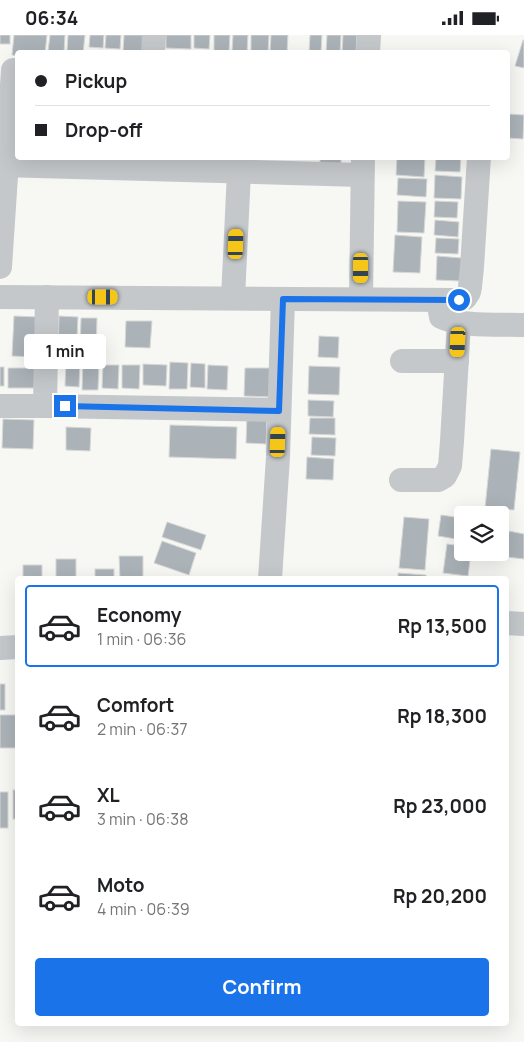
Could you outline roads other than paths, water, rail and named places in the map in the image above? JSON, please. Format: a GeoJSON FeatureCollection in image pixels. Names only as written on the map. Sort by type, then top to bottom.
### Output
{"type":"FeatureCollection","features":[{"type":"Feature","properties":{"kind":"street"},"geometry":{"type":"LineString","coordinates":[[153,50],[154,35]]}},
{"type":"Feature","properties":{"kind":"street"},"geometry":{"type":"LineString","coordinates":[[368,50],[369,35]]}},
{"type":"Feature","properties":{"kind":"street"},"geometry":{"type":"LineString","coordinates":[[0,267],[3,165],[10,70]]}},
{"type":"Feature","properties":{"kind":"street"},"geometry":{"type":"LineString","coordinates":[[0,297],[459,300],[464,298],[469,292],[479,160]]}},
{"type":"Feature","properties":{"kind":"street"},"geometry":{"type":"LineString","coordinates":[[3,165],[239,172],[363,167],[361,299]]}},
{"type":"Feature","properties":{"kind":"street"},"geometry":{"type":"LineString","coordinates":[[234,298],[239,172]]}},
{"type":"Feature","properties":{"kind":"street"},"geometry":{"type":"LineString","coordinates":[[45,406],[47,297]]}},
{"type":"Feature","properties":{"kind":"street"},"geometry":{"type":"LineString","coordinates":[[270,576],[277,467],[283,299]]}},
{"type":"Feature","properties":{"kind":"street"},"geometry":{"type":"LineString","coordinates":[[438,300],[441,317],[448,320],[459,323],[524,325]]}},
{"type":"Feature","properties":{"kind":"street"},"geometry":{"type":"LineString","coordinates":[[401,480],[438,480],[445,476],[450,466],[459,323]]}},
{"type":"Feature","properties":{"kind":"street"},"geometry":{"type":"LineString","coordinates":[[402,361],[457,361]]}},
{"type":"Feature","properties":{"kind":"street"},"geometry":{"type":"LineString","coordinates":[[0,407],[45,406],[279,411]]}},
{"type":"Feature","properties":{"kind":"street"},"geometry":{"type":"LineString","coordinates":[[509,623],[524,624]]}},
{"type":"Feature","properties":{"kind":"street"},"geometry":{"type":"LineString","coordinates":[[0,648],[15,647]]}}]}
